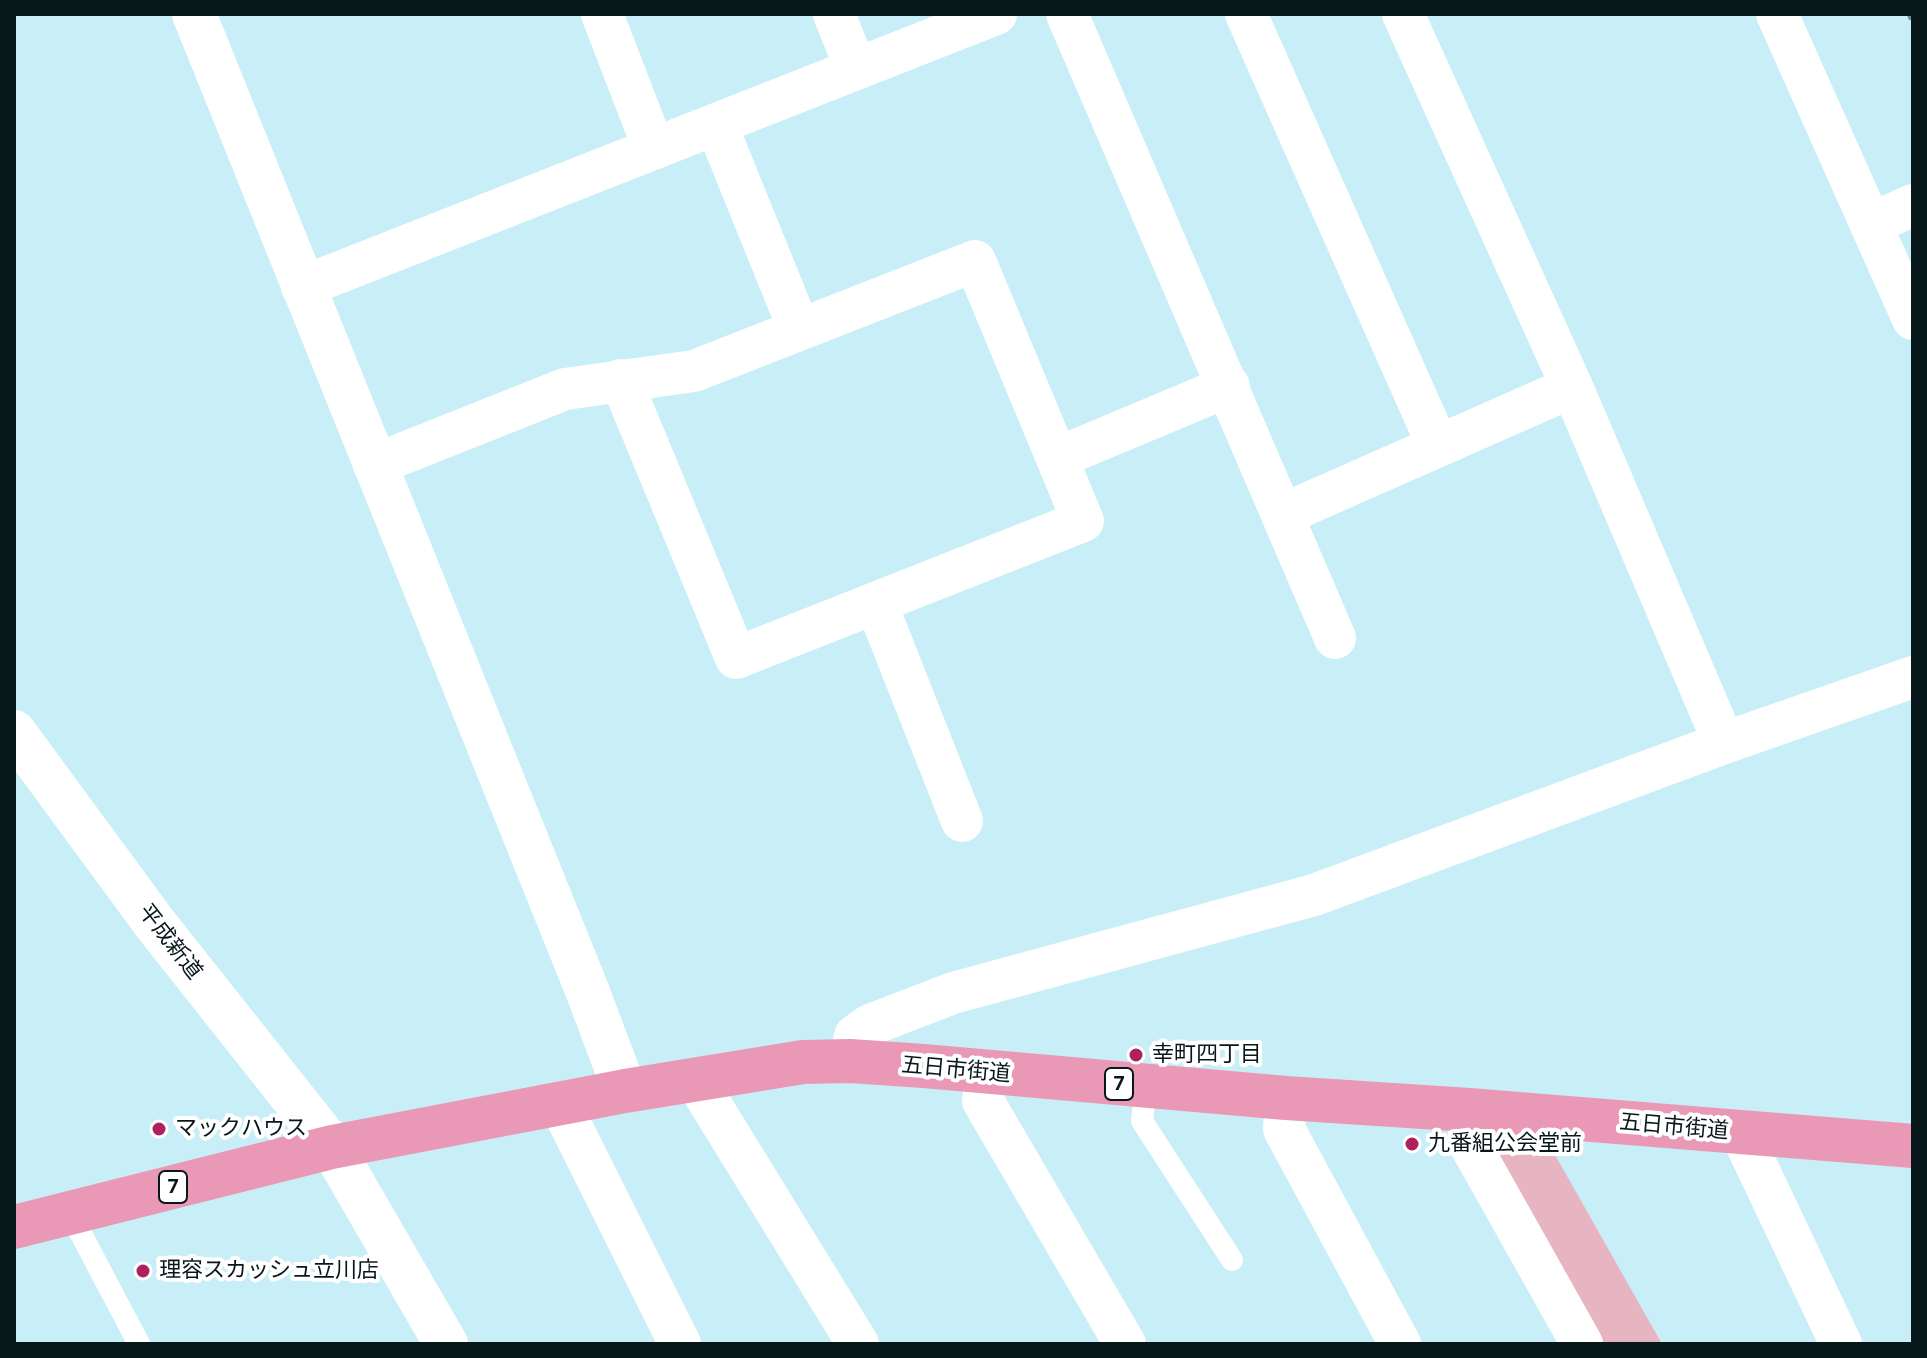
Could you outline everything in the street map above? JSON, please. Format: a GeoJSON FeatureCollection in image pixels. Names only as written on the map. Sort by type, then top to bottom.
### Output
{"type":"FeatureCollection","features":[{"type":"Feature","properties":{"kind":"main road","name":"五日市街道"},"geometry":{"type":"LineString","coordinates":[[14,1227],[332,1147],[625,1091],[803,1062],[850,1061],[1913,1146]]}},
{"type":"Feature","properties":{"kind":"street"},"geometry":{"type":"LineString","coordinates":[[194,14],[625,1091]]}},
{"type":"Feature","properties":{"kind":"street"},"geometry":{"type":"LineString","coordinates":[[602,14],[654,149]]}},
{"type":"Feature","properties":{"kind":"street"},"geometry":{"type":"LineString","coordinates":[[834,14],[856,69]]}},
{"type":"Feature","properties":{"kind":"street"},"geometry":{"type":"LineString","coordinates":[[302,287],[996,14]]}},
{"type":"Feature","properties":{"kind":"street"},"geometry":{"type":"LineString","coordinates":[[1067,14],[1335,638]]}},
{"type":"Feature","properties":{"kind":"street"},"geometry":{"type":"LineString","coordinates":[[1246,14],[1438,446]]}},
{"type":"Feature","properties":{"kind":"street"},"geometry":{"type":"LineString","coordinates":[[1403,14],[1572,387],[1724,743]]}},
{"type":"Feature","properties":{"kind":"street"},"geometry":{"type":"LineString","coordinates":[[1777,14],[1913,319]]}},
{"type":"Feature","properties":{"kind":"street"},"geometry":{"type":"LineString","coordinates":[[716,124],[799,329]]}},
{"type":"Feature","properties":{"kind":"street"},"geometry":{"type":"LineString","coordinates":[[1871,224],[1913,205]]}},
{"type":"Feature","properties":{"kind":"street"},"geometry":{"type":"LineString","coordinates":[[374,465],[565,389],[621,380],[694,371],[975,261],[1083,521],[736,658],[621,380]]}},
{"type":"Feature","properties":{"kind":"street"},"geometry":{"type":"LineString","coordinates":[[1057,458],[1229,386]]}},
{"type":"Feature","properties":{"kind":"street"},"geometry":{"type":"LineString","coordinates":[[1284,514],[1572,387]]}},
{"type":"Feature","properties":{"kind":"street"},"geometry":{"type":"LineString","coordinates":[[876,603],[962,821]]}},
{"type":"Feature","properties":{"kind":"street"},"geometry":{"type":"LineString","coordinates":[[850,1061],[855,1036],[870,1025],[953,993],[1314,895],[1724,743],[1913,677]]}},
{"type":"Feature","properties":{"kind":"street","name":"平成新道"},"geometry":{"type":"LineString","coordinates":[[14,732],[156,925],[332,1147],[446,1344]]}},
{"type":"Feature","properties":{"kind":"street"},"geometry":{"type":"LineString","coordinates":[[987,1073],[983,1101],[1125,1344]]}},
{"type":"Feature","properties":{"kind":"street"},"geometry":{"type":"LineString","coordinates":[[695,1079],[849,1342]]}},
{"type":"Feature","properties":{"kind":"street"},"geometry":{"type":"LineString","coordinates":[[1286,1098],[1284,1129],[1400,1344]]}},
{"type":"Feature","properties":{"kind":"street"},"geometry":{"type":"LineString","coordinates":[[560,1104],[680,1344]]}},
{"type":"Feature","properties":{"kind":"street"},"geometry":{"type":"LineString","coordinates":[[1469,1110],[1469,1143],[1582,1344]]}},
{"type":"Feature","properties":{"kind":"street"},"geometry":{"type":"LineString","coordinates":[[1741,1133],[1841,1344]]}},
{"type":"Feature","properties":{"kind":"lane"},"geometry":{"type":"LineString","coordinates":[[1146,1087],[1142,1121],[1232,1260]]}},
{"type":"Feature","properties":{"kind":"lane"},"geometry":{"type":"LineString","coordinates":[[70,1213],[139,1344]]}},
{"type":"Feature","properties":{"kind":"path"},"geometry":{"type":"LineString","coordinates":[[1909,14],[1913,23]]}},
{"type":"Feature","properties":{"kind":"shaded area"},"geometry":{"type":"Polygon","coordinates":[[[1554,1153],[1662,1344],[1604,1344],[1497,1154],[1554,1153]]]}},
{"type":"Feature","properties":{"kind":"place","name":"幸町四丁目"},"geometry":{"type":"Point","coordinates":[1136,1055]}},
{"type":"Feature","properties":{"kind":"place","name":"マックハウス"},"geometry":{"type":"Point","coordinates":[159,1129]}},
{"type":"Feature","properties":{"kind":"place","name":"九番組公会堂前"},"geometry":{"type":"Point","coordinates":[1412,1144]}},
{"type":"Feature","properties":{"kind":"place","name":"理容スカッシュ立川店"},"geometry":{"type":"Point","coordinates":[143,1271]}}]}
